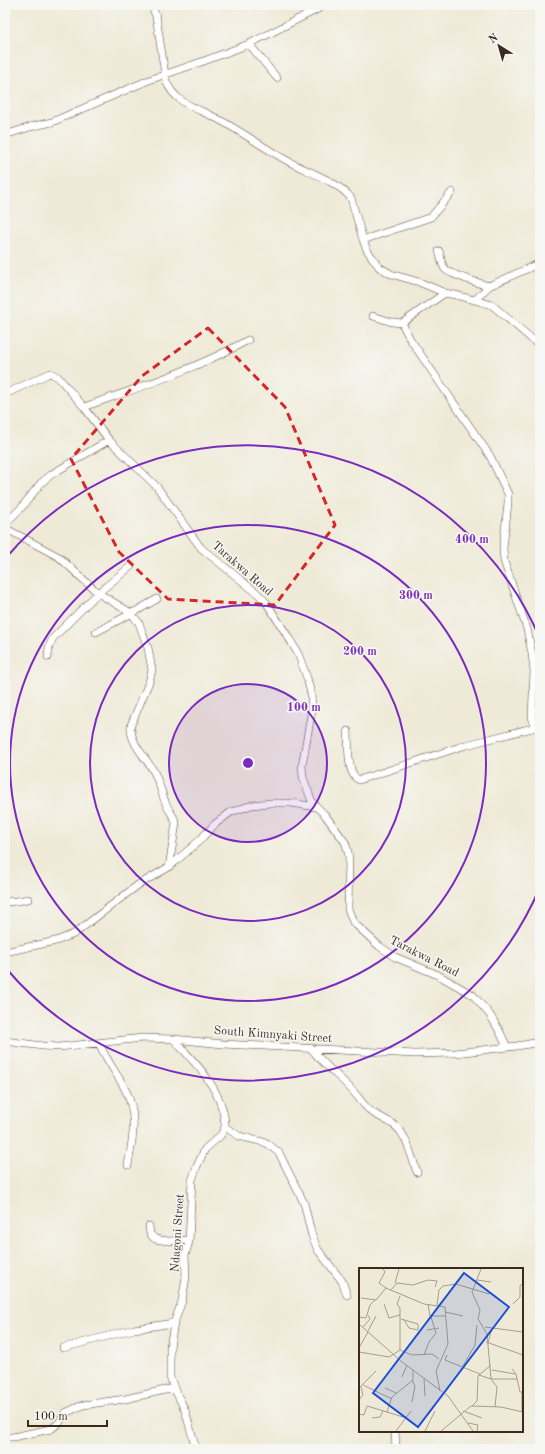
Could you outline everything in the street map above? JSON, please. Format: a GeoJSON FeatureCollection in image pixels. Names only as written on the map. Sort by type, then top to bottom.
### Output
{"type":"FeatureCollection","features":[{"type":"Feature","properties":{"kind":"street"},"geometry":{"type":"LineString","coordinates":[[151,5],[156,16],[166,81],[169,90],[176,98],[218,119],[286,160],[338,186],[347,193],[351,198],[363,240],[374,262],[379,267],[391,274],[420,282],[445,293],[492,305],[540,346]]}},
{"type":"Feature","properties":{"kind":"street"},"geometry":{"type":"LineString","coordinates":[[5,135],[52,122],[165,74],[250,44],[318,9]]}},
{"type":"Feature","properties":{"kind":"street"},"geometry":{"type":"LineString","coordinates":[[250,44],[277,78]]}},
{"type":"Feature","properties":{"kind":"street"},"geometry":{"type":"LineString","coordinates":[[363,240],[431,217],[452,192]]}},
{"type":"Feature","properties":{"kind":"street"},"geometry":{"type":"LineString","coordinates":[[439,251],[444,267],[447,270],[466,279],[489,286]]}},
{"type":"Feature","properties":{"kind":"street"},"geometry":{"type":"LineString","coordinates":[[475,300],[489,286],[540,263]]}},
{"type":"Feature","properties":{"kind":"street"},"geometry":{"type":"LineString","coordinates":[[373,316],[392,322],[402,323],[445,293]]}},
{"type":"Feature","properties":{"kind":"street"},"geometry":{"type":"LineString","coordinates":[[348,731],[350,764],[354,776],[359,780],[466,745],[537,726],[532,719],[534,678],[532,654],[527,629],[504,561],[502,548],[508,503],[506,488],[499,477],[490,456],[410,339],[402,323]]}},
{"type":"Feature","properties":{"kind":"street"},"geometry":{"type":"LineString","coordinates":[[84,407],[189,369],[221,355],[248,340]]}},
{"type":"Feature","properties":{"kind":"street","name":"Tarakwa Road"},"geometry":{"type":"LineString","coordinates":[[5,394],[50,373],[58,377],[84,407],[109,440],[157,487],[201,548],[266,602],[299,656],[311,694],[312,709],[302,766],[303,777],[312,802],[329,820],[347,848],[349,857],[348,909],[353,922],[371,940],[395,957],[438,975],[473,995],[490,1015],[499,1030],[506,1047]]}},
{"type":"Feature","properties":{"kind":"street"},"geometry":{"type":"LineString","coordinates":[[5,524],[13,517],[41,483],[52,474],[109,440]]}},
{"type":"Feature","properties":{"kind":"street"},"geometry":{"type":"LineString","coordinates":[[5,528],[59,557],[98,593],[131,613],[139,623],[144,635],[152,670],[149,682],[131,725],[130,733],[132,740],[146,758],[155,774],[167,806],[175,818],[176,823],[169,866]]}},
{"type":"Feature","properties":{"kind":"street"},"geometry":{"type":"LineString","coordinates":[[48,657],[49,647],[53,638],[98,593],[131,566]]}},
{"type":"Feature","properties":{"kind":"street"},"geometry":{"type":"LineString","coordinates":[[96,632],[157,599]]}},
{"type":"Feature","properties":{"kind":"street"},"geometry":{"type":"LineString","coordinates":[[5,952],[56,941],[74,934],[138,885],[169,866],[198,842],[215,824],[231,812],[252,805],[270,803],[291,803],[316,807]]}},
{"type":"Feature","properties":{"kind":"street"},"geometry":{"type":"LineString","coordinates":[[5,902],[28,899]]}},
{"type":"Feature","properties":{"kind":"street","name":"South Kimnyaki Street"},"geometry":{"type":"LineString","coordinates":[[5,1041],[54,1046],[143,1038],[358,1052],[432,1054],[506,1047],[540,1042]]}},
{"type":"Feature","properties":{"kind":"street"},"geometry":{"type":"LineString","coordinates":[[173,1039],[203,1073],[211,1085],[218,1097],[226,1127],[240,1136],[267,1143],[279,1153],[304,1203],[312,1236],[318,1250],[342,1281],[347,1295]]}},
{"type":"Feature","properties":{"kind":"street"},"geometry":{"type":"LineString","coordinates":[[99,1043],[106,1059],[125,1087],[131,1104],[134,1117],[134,1134],[128,1165]]}},
{"type":"Feature","properties":{"kind":"street"},"geometry":{"type":"LineString","coordinates":[[311,1048],[324,1064],[342,1079],[368,1108],[397,1126],[402,1133],[417,1172]]}},
{"type":"Feature","properties":{"kind":"street","name":"Ndagoni Street"},"geometry":{"type":"LineString","coordinates":[[196,1449],[185,1410],[170,1377],[170,1347],[174,1324],[182,1301],[186,1277],[185,1255],[189,1240],[192,1180],[196,1166],[205,1149],[221,1135],[226,1127]]}},
{"type":"Feature","properties":{"kind":"street"},"geometry":{"type":"LineString","coordinates":[[149,1226],[150,1234],[155,1239],[168,1241],[189,1240]]}},
{"type":"Feature","properties":{"kind":"street"},"geometry":{"type":"LineString","coordinates":[[63,1348],[134,1329],[174,1324]]}},
{"type":"Feature","properties":{"kind":"street"},"geometry":{"type":"LineString","coordinates":[[5,1437],[13,1437],[51,1429],[59,1423],[65,1413],[83,1404],[125,1399],[174,1388]]}},
{"type":"Feature","properties":{"kind":"street"},"geometry":{"type":"LineString","coordinates":[[395,1432],[396,1449]]}},
{"type":"Feature","properties":{"kind":"highlighted area"},"geometry":{"type":"Polygon","coordinates":[[[208,328],[285,407],[335,525],[275,605],[168,599],[119,552],[71,459],[142,376],[208,328]]]}}]}
